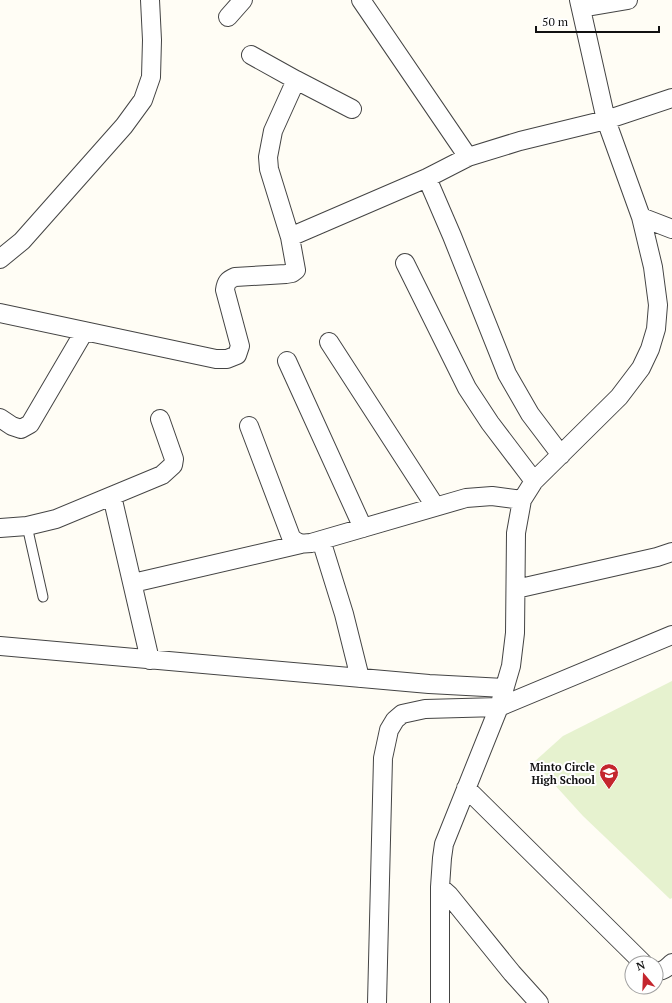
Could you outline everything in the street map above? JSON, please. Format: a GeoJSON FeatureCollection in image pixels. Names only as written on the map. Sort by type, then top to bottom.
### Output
{"type":"FeatureCollection","features":[{"type":"Feature","properties":{"kind":"street"},"geometry":{"type":"LineString","coordinates":[[0,259],[22,241],[32,230],[124,126],[143,100],[151,77],[152,40],[150,0]]}},
{"type":"Feature","properties":{"kind":"street"},"geometry":{"type":"LineString","coordinates":[[228,17],[243,0]]}},
{"type":"Feature","properties":{"kind":"street"},"geometry":{"type":"LineString","coordinates":[[361,0],[468,158]]}},
{"type":"Feature","properties":{"kind":"street"},"geometry":{"type":"LineString","coordinates":[[440,1003],[440,887],[444,844],[487,739],[499,707],[511,666],[515,633],[516,533],[522,500],[534,481],[619,397],[641,368],[650,349],[656,329],[658,305],[653,266],[641,217],[606,120],[580,4],[628,0]]}},
{"type":"Feature","properties":{"kind":"street"},"geometry":{"type":"LineString","coordinates":[[251,54],[296,80],[352,109]]}},
{"type":"Feature","properties":{"kind":"street"},"geometry":{"type":"LineString","coordinates":[[0,313],[216,359],[227,359],[237,355],[240,346],[225,290],[226,283],[235,277],[292,273],[296,270],[290,237],[269,169],[268,157],[273,131],[296,80]]}},
{"type":"Feature","properties":{"kind":"street"},"geometry":{"type":"LineString","coordinates":[[290,237],[427,178],[468,158],[520,141],[606,120],[672,98]]}},
{"type":"Feature","properties":{"kind":"street"},"geometry":{"type":"LineString","coordinates":[[427,178],[452,236],[507,374],[530,414],[561,455]]}},
{"type":"Feature","properties":{"kind":"street"},"geometry":{"type":"LineString","coordinates":[[641,217],[672,229]]}},
{"type":"Feature","properties":{"kind":"street"},"geometry":{"type":"LineString","coordinates":[[405,263],[467,388],[490,422],[534,481]]}},
{"type":"Feature","properties":{"kind":"street"},"geometry":{"type":"LineString","coordinates":[[0,418],[12,426],[21,429],[30,424],[84,332]]}},
{"type":"Feature","properties":{"kind":"street"},"geometry":{"type":"LineString","coordinates":[[329,342],[435,506]]}},
{"type":"Feature","properties":{"kind":"street"},"geometry":{"type":"LineString","coordinates":[[287,361],[363,528]]}},
{"type":"Feature","properties":{"kind":"street"},"geometry":{"type":"LineString","coordinates":[[0,528],[27,526],[56,519],[162,475],[173,465],[174,459],[160,419]]}},
{"type":"Feature","properties":{"kind":"street"},"geometry":{"type":"LineString","coordinates":[[250,426],[291,537],[295,542],[301,544]]}},
{"type":"Feature","properties":{"kind":"street"},"geometry":{"type":"LineString","coordinates":[[112,496],[150,660]]}},
{"type":"Feature","properties":{"kind":"street"},"geometry":{"type":"LineString","coordinates":[[133,583],[320,540],[466,498],[492,496],[522,500]]}},
{"type":"Feature","properties":{"kind":"street"},"geometry":{"type":"LineString","coordinates":[[320,540],[339,594],[360,678]]}},
{"type":"Feature","properties":{"kind":"street"},"geometry":{"type":"LineString","coordinates":[[516,589],[657,557],[672,552]]}},
{"type":"Feature","properties":{"kind":"street"},"geometry":{"type":"LineString","coordinates":[[376,1003],[383,758],[389,730],[395,720],[402,714],[425,709],[499,707],[672,635]]}},
{"type":"Feature","properties":{"kind":"street"},"geometry":{"type":"LineString","coordinates":[[0,646],[360,678],[504,688]]}},
{"type":"Feature","properties":{"kind":"street"},"geometry":{"type":"LineString","coordinates":[[466,788],[635,955]]}},
{"type":"Feature","properties":{"kind":"street"},"geometry":{"type":"LineString","coordinates":[[440,887],[449,895],[512,973],[539,1003]]}},
{"type":"Feature","properties":{"kind":"street"},"geometry":{"type":"LineString","coordinates":[[664,969],[672,963]]}},
{"type":"Feature","properties":{"kind":"lane"},"geometry":{"type":"LineString","coordinates":[[27,526],[43,597]]}},
{"type":"Feature","properties":{"kind":"green space","name":"Minto Circle High School"},"geometry":{"type":"Polygon","coordinates":[[[672,681],[672,898],[670,899],[583,816],[534,762],[563,736],[672,681]]]}},
{"type":"Feature","properties":{"kind":"place","name":"Minto Circle High School"},"geometry":{"type":"Point","coordinates":[609,790]}}]}
